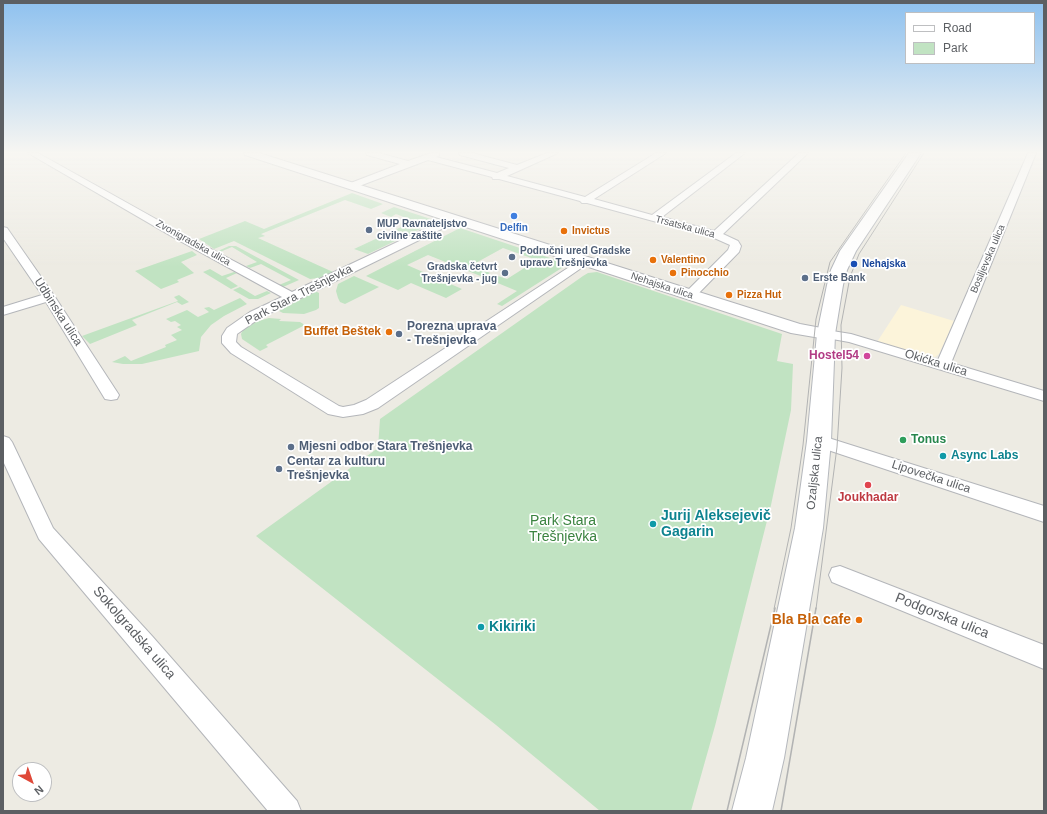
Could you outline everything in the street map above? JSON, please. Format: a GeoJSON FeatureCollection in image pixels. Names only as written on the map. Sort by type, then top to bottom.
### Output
{"type":"FeatureCollection","features":[{"type":"Feature","properties":{"kind":"main road","name":"Ozaljska ulica"},"geometry":{"type":"LineString","coordinates":[[752,811],[765,758],[809,528],[819,441],[826,334],[835,285],[848,251],[889,191]]}},
{"type":"Feature","properties":{"kind":"street","name":"Zvonigradska ulica"},"geometry":{"type":"LineString","coordinates":[[99,191],[177,235],[292,296]]}},
{"type":"Feature","properties":{"kind":"street","name":"Nehajska ulica"},"geometry":{"type":"LineString","coordinates":[[367,191],[584,262],[797,329],[826,334]]}},
{"type":"Feature","properties":{"kind":"street","name":"Trsatska ulica"},"geometry":{"type":"LineString","coordinates":[[548,191],[716,235],[734,243],[735,249],[690,295]]}},
{"type":"Feature","properties":{"kind":"street"},"geometry":{"type":"LineString","coordinates":[[585,201],[601,191]]}},
{"type":"Feature","properties":{"kind":"street"},"geometry":{"type":"LineString","coordinates":[[653,219],[690,191]]}},
{"type":"Feature","properties":{"kind":"street"},"geometry":{"type":"LineString","coordinates":[[716,235],[763,191]]}},
{"type":"Feature","properties":{"kind":"street","name":"Bosiljevska ulica"},"geometry":{"type":"LineString","coordinates":[[943,366],[1016,191]]}},
{"type":"Feature","properties":{"kind":"street","name":"Park Stara Trešnjevka"},"geometry":{"type":"LineString","coordinates":[[454,219],[292,296],[242,323],[229,336],[229,343],[236,350],[334,410],[349,412],[372,404],[584,262]]}},
{"type":"Feature","properties":{"kind":"street","name":"Udbinska ulica"},"geometry":{"type":"LineString","coordinates":[[3,230],[49,297],[112,395]]}},
{"type":"Feature","properties":{"kind":"street"},"geometry":{"type":"LineString","coordinates":[[3,311],[49,297]]}},
{"type":"Feature","properties":{"kind":"street","name":"Okićka ulica"},"geometry":{"type":"LineString","coordinates":[[826,334],[851,338],[1044,396]]}},
{"type":"Feature","properties":{"kind":"street","name":"Lipovečka ulica"},"geometry":{"type":"LineString","coordinates":[[819,441],[1044,514]]}},
{"type":"Feature","properties":{"kind":"street","name":"Sokolgradska ulica"},"geometry":{"type":"LineString","coordinates":[[3,442],[46,533],[144,644],[287,811]]}},
{"type":"Feature","properties":{"kind":"street","name":"Podgorska ulica"},"geometry":{"type":"LineString","coordinates":[[840,575],[1044,657]]}},
{"type":"Feature","properties":{"kind":"shaded area"},"geometry":{"type":"Polygon","coordinates":[[[901,305],[954,321],[939,354],[935,357],[877,342],[901,305]]]}},
{"type":"Feature","properties":{"kind":"green space"},"geometry":{"type":"Polygon","coordinates":[[[352,193],[383,204],[371,209],[345,200],[261,234],[265,236],[258,238],[333,272],[319,278],[310,279],[234,241],[214,249],[199,239],[245,221],[264,229],[352,193]]]}},
{"type":"Feature","properties":{"kind":"green space"},"geometry":{"type":"Polygon","coordinates":[[[394,207],[437,221],[368,254],[354,249],[414,221],[396,214],[391,217],[381,213],[394,207]]]}},
{"type":"Feature","properties":{"kind":"green space"},"geometry":{"type":"Polygon","coordinates":[[[460,228],[568,264],[502,306],[497,304],[517,291],[488,279],[495,275],[507,279],[537,260],[503,248],[472,265],[490,273],[483,277],[428,255],[407,265],[462,289],[446,298],[411,283],[398,290],[366,276],[460,228]]]}},
{"type":"Feature","properties":{"kind":"green space"},"geometry":{"type":"Polygon","coordinates":[[[229,246],[236,246],[299,280],[283,287],[279,285],[291,280],[261,264],[250,268],[246,266],[257,262],[232,247],[220,252],[218,251],[229,246]]]}},
{"type":"Feature","properties":{"kind":"green space"},"geometry":{"type":"Polygon","coordinates":[[[192,251],[197,255],[181,262],[194,273],[177,280],[179,282],[161,289],[135,271],[192,251]]]}},
{"type":"Feature","properties":{"kind":"green space"},"geometry":{"type":"Polygon","coordinates":[[[210,269],[222,276],[234,272],[237,273],[226,278],[238,286],[231,289],[203,272],[210,269]]]}},
{"type":"Feature","properties":{"kind":"green space","name":"Park Stara Trešnjevka"},"geometry":{"type":"Polygon","coordinates":[[[597,272],[782,334],[777,361],[793,364],[791,410],[771,505],[715,726],[691,811],[600,811],[496,725],[256,536],[378,448],[380,419],[583,276],[588,273],[597,272]]]}},
{"type":"Feature","properties":{"kind":"green space"},"geometry":{"type":"Polygon","coordinates":[[[354,276],[379,287],[345,304],[340,302],[336,291],[338,284],[354,276]]]}},
{"type":"Feature","properties":{"kind":"green space"},"geometry":{"type":"Polygon","coordinates":[[[240,287],[255,296],[267,291],[271,293],[258,299],[249,299],[233,290],[240,287]]]}},
{"type":"Feature","properties":{"kind":"green space"},"geometry":{"type":"Polygon","coordinates":[[[314,292],[319,293],[319,308],[316,310],[304,314],[283,313],[279,311],[314,292]]]}},
{"type":"Feature","properties":{"kind":"green space"},"geometry":{"type":"Polygon","coordinates":[[[179,295],[189,302],[182,305],[177,302],[132,320],[137,325],[90,344],[82,336],[178,301],[174,297],[179,295]]]}},
{"type":"Feature","properties":{"kind":"green space"},"geometry":{"type":"Polygon","coordinates":[[[240,298],[247,304],[224,316],[211,325],[201,337],[199,351],[142,364],[123,364],[112,362],[125,356],[131,361],[166,347],[165,345],[177,340],[171,335],[182,330],[177,327],[181,325],[175,321],[171,322],[166,319],[187,310],[198,317],[209,312],[204,308],[209,307],[214,310],[240,298]]]}},
{"type":"Feature","properties":{"kind":"green space"},"geometry":{"type":"Polygon","coordinates":[[[269,318],[281,319],[279,321],[300,322],[305,325],[266,345],[268,347],[260,351],[242,339],[241,334],[243,330],[255,322],[269,318]]]}},
{"type":"Feature","properties":{"kind":"tram line"},"geometry":{"type":"LineString","coordinates":[[774,609],[791,528],[803,445],[816,319],[830,262],[880,191]]}},
{"type":"Feature","properties":{"kind":"tram line"},"geometry":{"type":"LineString","coordinates":[[816,609],[837,447],[842,368],[841,325],[850,277],[859,254],[900,191]]}},
{"type":"Feature","properties":{"kind":"tram line"},"geometry":{"type":"LineString","coordinates":[[727,811],[775,608]]}},
{"type":"Feature","properties":{"kind":"tram line"},"geometry":{"type":"LineString","coordinates":[[781,811],[816,608]]}},
{"type":"Feature","properties":{"kind":"place","name":"Delfin"},"geometry":{"type":"Point","coordinates":[514,216]}},
{"type":"Feature","properties":{"kind":"place","name":"MUP Ravnateljstvo civilne zaštite"},"geometry":{"type":"Point","coordinates":[369,230]}},
{"type":"Feature","properties":{"kind":"place","name":"Invictus"},"geometry":{"type":"Point","coordinates":[564,231]}},
{"type":"Feature","properties":{"kind":"place","name":"Područni ured Gradske uprave Trešnjevka"},"geometry":{"type":"Point","coordinates":[512,257]}},
{"type":"Feature","properties":{"kind":"place","name":"Valentino"},"geometry":{"type":"Point","coordinates":[653,260]}},
{"type":"Feature","properties":{"kind":"place","name":"Nehajska"},"geometry":{"type":"Point","coordinates":[854,264]}},
{"type":"Feature","properties":{"kind":"place","name":"Gradska četvrt Trešnjevka - jug"},"geometry":{"type":"Point","coordinates":[505,273]}},
{"type":"Feature","properties":{"kind":"place","name":"Pinocchio"},"geometry":{"type":"Point","coordinates":[673,273]}},
{"type":"Feature","properties":{"kind":"place","name":"Erste Bank"},"geometry":{"type":"Point","coordinates":[805,278]}},
{"type":"Feature","properties":{"kind":"place","name":"Pizza Hut"},"geometry":{"type":"Point","coordinates":[729,295]}},
{"type":"Feature","properties":{"kind":"place","name":"Buffet Beštek"},"geometry":{"type":"Point","coordinates":[389,332]}},
{"type":"Feature","properties":{"kind":"place","name":"Porezna uprava - Trešnjevka"},"geometry":{"type":"Point","coordinates":[399,334]}},
{"type":"Feature","properties":{"kind":"place","name":"Hostel54"},"geometry":{"type":"Point","coordinates":[867,356]}},
{"type":"Feature","properties":{"kind":"place","name":"Tonus"},"geometry":{"type":"Point","coordinates":[903,440]}},
{"type":"Feature","properties":{"kind":"place","name":"Mjesni odbor Stara Trešnjevka"},"geometry":{"type":"Point","coordinates":[291,447]}},
{"type":"Feature","properties":{"kind":"place","name":"Async Labs"},"geometry":{"type":"Point","coordinates":[943,456]}},
{"type":"Feature","properties":{"kind":"place","name":"Centar za kulturu Trešnjevka"},"geometry":{"type":"Point","coordinates":[279,469]}},
{"type":"Feature","properties":{"kind":"place","name":"Joukhadar"},"geometry":{"type":"Point","coordinates":[868,485]}},
{"type":"Feature","properties":{"kind":"place","name":"Jurij Aleksejevič Gagarin"},"geometry":{"type":"Point","coordinates":[653,524]}},
{"type":"Feature","properties":{"kind":"place","name":"Bla Bla cafe"},"geometry":{"type":"Point","coordinates":[859,620]}},
{"type":"Feature","properties":{"kind":"place","name":"Kikiriki"},"geometry":{"type":"Point","coordinates":[481,627]}}]}
